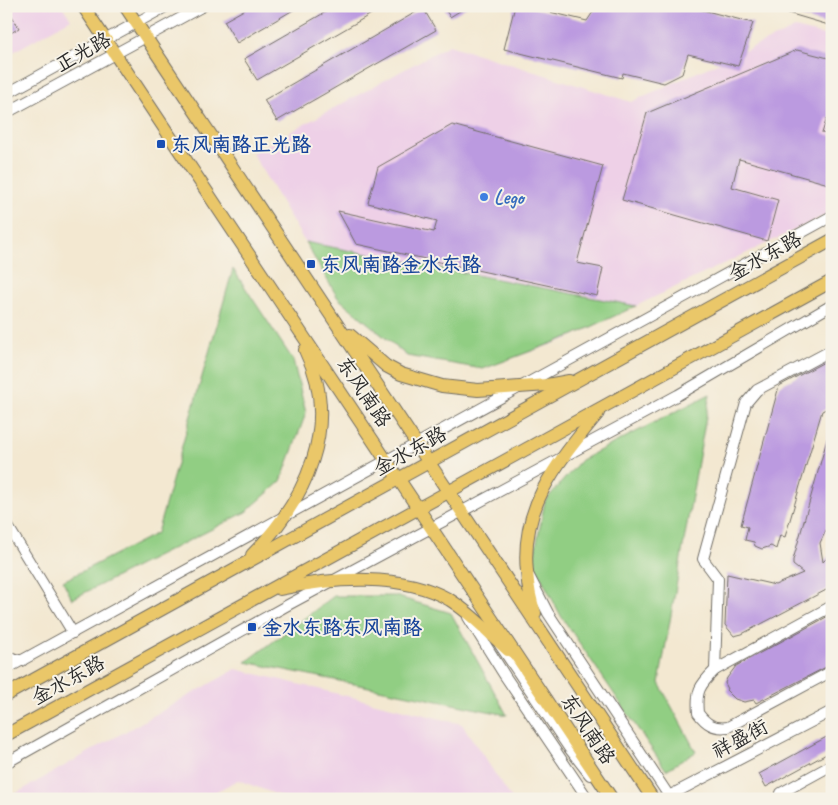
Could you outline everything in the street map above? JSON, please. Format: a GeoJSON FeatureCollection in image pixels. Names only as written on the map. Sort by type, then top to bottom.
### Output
{"type":"FeatureCollection","features":[{"type":"Feature","properties":{"kind":"main road","name":"东风南路"},"geometry":{"type":"LineString","coordinates":[[83,6],[612,799]]}},
{"type":"Feature","properties":{"kind":"main road","name":"东风南路"},"geometry":{"type":"LineString","coordinates":[[125,6],[653,799]]}},
{"type":"Feature","properties":{"kind":"main road","name":"金水东路"},"geometry":{"type":"LineString","coordinates":[[6,695],[832,240]]}},
{"type":"Feature","properties":{"kind":"main road","name":"金水东路"},"geometry":{"type":"LineString","coordinates":[[6,735],[832,281]]}},
{"type":"Feature","properties":{"kind":"main road"},"geometry":{"type":"LineString","coordinates":[[243,564],[259,548],[292,505],[302,487],[315,455],[320,436],[320,400],[312,364],[285,308]]}},
{"type":"Feature","properties":{"kind":"main road"},"geometry":{"type":"LineString","coordinates":[[333,318],[371,355],[386,366],[422,382],[478,390],[546,385],[581,378]]}},
{"type":"Feature","properties":{"kind":"main road"},"geometry":{"type":"LineString","coordinates":[[543,634],[531,602],[526,571],[526,542],[534,508],[540,494],[566,455],[603,407]]}},
{"type":"Feature","properties":{"kind":"main road"},"geometry":{"type":"LineString","coordinates":[[268,592],[294,586],[329,582],[362,580],[397,583],[437,594],[464,610],[521,661]]}},
{"type":"Feature","properties":{"kind":"street","name":"正光路"},"geometry":{"type":"LineString","coordinates":[[6,94],[167,6]]}},
{"type":"Feature","properties":{"kind":"street","name":"正光路"},"geometry":{"type":"LineString","coordinates":[[6,113],[203,6]]}},
{"type":"Feature","properties":{"kind":"street"},"geometry":{"type":"LineString","coordinates":[[6,669],[832,216]]}},
{"type":"Feature","properties":{"kind":"street"},"geometry":{"type":"LineString","coordinates":[[6,763],[329,582],[678,395],[832,305]]}},
{"type":"Feature","properties":{"kind":"street"},"geometry":{"type":"LineString","coordinates":[[715,670],[718,579],[703,559],[746,403],[757,390],[832,350]]}},
{"type":"Feature","properties":{"kind":"street"},"geometry":{"type":"LineString","coordinates":[[6,523],[73,632]]}},
{"type":"Feature","properties":{"kind":"street"},"geometry":{"type":"LineString","coordinates":[[526,571],[548,613],[668,798]]}},
{"type":"Feature","properties":{"kind":"street"},"geometry":{"type":"LineString","coordinates":[[465,577],[497,640],[569,748],[606,799]]}},
{"type":"Feature","properties":{"kind":"street"},"geometry":{"type":"LineString","coordinates":[[464,610],[505,676],[588,799]]}},
{"type":"Feature","properties":{"kind":"street"},"geometry":{"type":"LineString","coordinates":[[831,610],[715,670],[698,690],[698,713],[708,725],[720,728],[728,727],[832,671]]}},
{"type":"Feature","properties":{"kind":"street"},"geometry":{"type":"LineString","coordinates":[[6,656],[22,661]]}},
{"type":"Feature","properties":{"kind":"street","name":"祥盛街"},"geometry":{"type":"LineString","coordinates":[[668,798],[832,710]]}},
{"type":"Feature","properties":{"kind":"street"},"geometry":{"type":"LineString","coordinates":[[780,799],[781,793],[832,765]]}},
{"type":"Feature","properties":{"kind":"shaded area"},"geometry":{"type":"Polygon","coordinates":[[[6,6],[62,6],[71,19],[6,56],[6,6]]]}},
{"type":"Feature","properties":{"kind":"shaded area"},"geometry":{"type":"Polygon","coordinates":[[[795,28],[832,37],[832,212],[567,339],[483,369],[406,356],[338,298],[252,153],[449,45],[631,102],[795,28]]]}},
{"type":"Feature","properties":{"kind":"shaded area"},"geometry":{"type":"Polygon","coordinates":[[[236,669],[462,724],[512,799],[288,799],[238,780],[202,799],[6,799],[236,669]]]}},
{"type":"Feature","properties":{"kind":"green space"},"geometry":{"type":"Polygon","coordinates":[[[305,242],[636,306],[574,335],[483,369],[407,356],[338,298],[305,242]]]}},
{"type":"Feature","properties":{"kind":"green space"},"geometry":{"type":"Polygon","coordinates":[[[233,269],[293,360],[306,413],[281,481],[246,512],[72,599],[63,581],[157,533],[233,269]]]}},
{"type":"Feature","properties":{"kind":"green space"},"geometry":{"type":"Polygon","coordinates":[[[710,394],[659,683],[696,752],[666,770],[561,616],[533,562],[545,501],[581,460],[710,394]]]}},
{"type":"Feature","properties":{"kind":"green space"},"geometry":{"type":"Polygon","coordinates":[[[334,596],[395,596],[451,613],[507,715],[246,662],[334,596]]]}},
{"type":"Feature","properties":{"kind":"building"},"geometry":{"type":"Polygon","coordinates":[[[6,6],[19,28],[6,36],[6,6]]]}},
{"type":"Feature","properties":{"kind":"building"},"geometry":{"type":"Polygon","coordinates":[[[251,6],[300,6],[237,43],[224,21],[251,6]]]}},
{"type":"Feature","properties":{"kind":"building"},"geometry":{"type":"Polygon","coordinates":[[[336,6],[385,6],[257,80],[244,59],[336,6]]]}},
{"type":"Feature","properties":{"kind":"building"},"geometry":{"type":"Polygon","coordinates":[[[443,6],[468,6],[450,17],[443,6]]]}},
{"type":"Feature","properties":{"kind":"building"},"geometry":{"type":"Polygon","coordinates":[[[515,6],[525,6],[587,21],[597,6],[687,6],[753,23],[738,66],[688,54],[682,74],[664,83],[623,73],[622,78],[504,49],[515,6]]]}},
{"type":"Feature","properties":{"kind":"building"},"geometry":{"type":"Polygon","coordinates":[[[790,6],[832,6],[832,26],[788,13],[790,6]]]}},
{"type":"Feature","properties":{"kind":"building"},"geometry":{"type":"Polygon","coordinates":[[[423,8],[436,30],[277,121],[264,100],[423,8]]]}},
{"type":"Feature","properties":{"kind":"building"},"geometry":{"type":"Polygon","coordinates":[[[797,50],[832,59],[832,119],[827,118],[822,133],[832,136],[832,185],[739,159],[732,187],[778,200],[767,241],[622,200],[647,113],[797,50]]]}},
{"type":"Feature","properties":{"kind":"building"},"geometry":{"type":"Polygon","coordinates":[[[452,125],[603,166],[577,263],[603,268],[597,296],[356,244],[338,211],[434,232],[437,221],[368,203],[378,167],[452,125]]]}},
{"type":"Feature","properties":{"kind":"building"},"geometry":{"type":"Polygon","coordinates":[[[832,358],[832,406],[822,411],[785,537],[780,535],[776,549],[771,546],[762,549],[755,546],[754,542],[745,540],[748,527],[741,525],[779,386],[832,358]]]}},
{"type":"Feature","properties":{"kind":"building"},"geometry":{"type":"Polygon","coordinates":[[[830,429],[832,430],[832,504],[828,526],[820,543],[823,562],[832,553],[832,587],[742,634],[734,636],[725,625],[727,574],[775,585],[803,573],[793,565],[793,560],[830,429]]]}},
{"type":"Feature","properties":{"kind":"building"},"geometry":{"type":"Polygon","coordinates":[[[832,614],[832,664],[756,703],[754,700],[744,702],[735,699],[726,690],[728,689],[725,683],[727,678],[736,666],[832,614]]]}},
{"type":"Feature","properties":{"kind":"building"},"geometry":{"type":"Polygon","coordinates":[[[832,734],[832,751],[766,787],[759,774],[832,734]]]}},
{"type":"Feature","properties":{"kind":"place","name":"东风南路正光路"},"geometry":{"type":"Point","coordinates":[161,144]}},
{"type":"Feature","properties":{"kind":"place","name":"Lego"},"geometry":{"type":"Point","coordinates":[484,197]}},
{"type":"Feature","properties":{"kind":"place","name":"东风南路金水东路"},"geometry":{"type":"Point","coordinates":[311,264]}},
{"type":"Feature","properties":{"kind":"place","name":"金水东路东风南路"},"geometry":{"type":"Point","coordinates":[252,627]}}]}
